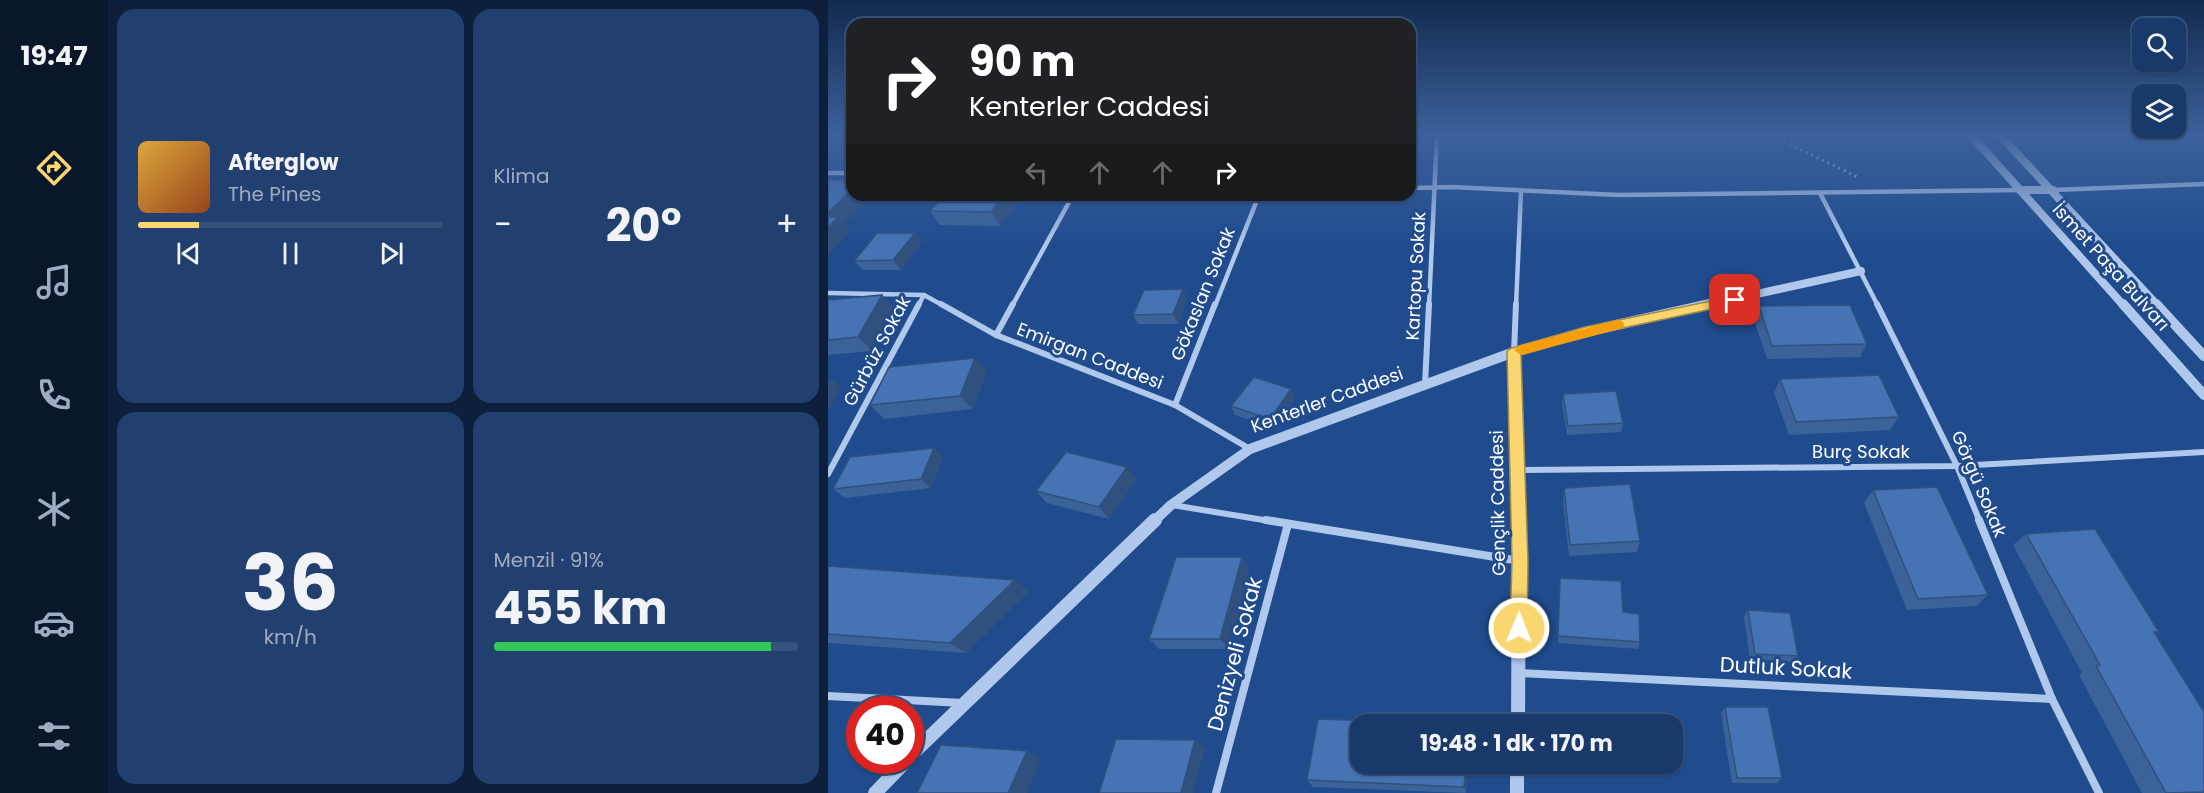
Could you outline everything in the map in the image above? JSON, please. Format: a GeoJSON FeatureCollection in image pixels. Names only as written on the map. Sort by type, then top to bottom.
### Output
{"type":"FeatureCollection","features":[{"type":"Feature","properties":{"kind":"street","name":"Kartopu Sokak"},"geometry":{"type":"LineString","coordinates":[[1425,384],[1436,171]]}},
{"type":"Feature","properties":{"kind":"street","name":"İsmet Paşa Bulvarı"},"geometry":{"type":"LineString","coordinates":[[2003,171],[2204,395]]}},
{"type":"Feature","properties":{"kind":"street","name":"İsmet Paşa Bulvarı"},"geometry":{"type":"LineString","coordinates":[[2035,171],[2204,356]]}},
{"type":"Feature","properties":{"kind":"street"},"geometry":{"type":"LineString","coordinates":[[828,173],[846,173]]}},
{"type":"Feature","properties":{"kind":"street"},"geometry":{"type":"LineString","coordinates":[[1416,188],[1618,195],[2053,190],[2204,184]]}},
{"type":"Feature","properties":{"kind":"street"},"geometry":{"type":"LineString","coordinates":[[1514,352],[1521,191]]}},
{"type":"Feature","properties":{"kind":"street","name":"Görgü Sokak"},"geometry":{"type":"LineString","coordinates":[[1820,194],[1861,271],[1957,466],[2052,699],[2099,793]]}},
{"type":"Feature","properties":{"kind":"street","name":"Emirgan Caddesi"},"geometry":{"type":"LineString","coordinates":[[1070,201],[996,335],[1175,405],[1250,449]]}},
{"type":"Feature","properties":{"kind":"street","name":"Gökaslan Sokak"},"geometry":{"type":"LineString","coordinates":[[1175,405],[1257,201]]}},
{"type":"Feature","properties":{"kind":"street","name":"Kenterler Caddesi"},"geometry":{"type":"LineString","coordinates":[[924,742],[1171,505],[1250,449],[1514,352],[1585,332],[1861,271]]}},
{"type":"Feature","properties":{"kind":"street","name":"Gürbüz Sokak"},"geometry":{"type":"LineString","coordinates":[[828,293],[924,295],[828,474]]}},
{"type":"Feature","properties":{"kind":"street"},"geometry":{"type":"LineString","coordinates":[[924,295],[996,335]]}},
{"type":"Feature","properties":{"kind":"street","name":"Gençlik Caddesi"},"geometry":{"type":"LineString","coordinates":[[1514,352],[1520,561],[1518,714]]}},
{"type":"Feature","properties":{"kind":"street","name":"Burç Sokak"},"geometry":{"type":"LineString","coordinates":[[1517,470],[1957,466],[2204,452]]}},
{"type":"Feature","properties":{"kind":"street"},"geometry":{"type":"LineString","coordinates":[[1171,505],[1520,561]]}},
{"type":"Feature","properties":{"kind":"street","name":"Denizyeli Sokak"},"geometry":{"type":"LineString","coordinates":[[1216,793],[1288,524]]}},
{"type":"Feature","properties":{"kind":"street","name":"Dutluk Sokak"},"geometry":{"type":"LineString","coordinates":[[1518,673],[2052,699]]}},
{"type":"Feature","properties":{"kind":"street"},"geometry":{"type":"LineString","coordinates":[[828,696],[963,703]]}},
{"type":"Feature","properties":{"kind":"street"},"geometry":{"type":"LineString","coordinates":[[875,793],[893,774]]}},
{"type":"Feature","properties":{"kind":"street"},"geometry":{"type":"LineString","coordinates":[[1517,774],[1517,793]]}},
{"type":"Feature","properties":{"kind":"path"},"geometry":{"type":"LineString","coordinates":[[1845,171],[1889,192]]}},
{"type":"Feature","properties":{"kind":"building"},"geometry":{"type":"Polygon","coordinates":[[[828,180],[846,180],[846,195],[828,213],[828,180]]]}},
{"type":"Feature","properties":{"kind":"building"},"geometry":{"type":"Polygon","coordinates":[[[939,201],[999,201],[991,212],[930,211],[939,201]]]}},
{"type":"Feature","properties":{"kind":"building"},"geometry":{"type":"Polygon","coordinates":[[[828,217],[838,217],[828,228],[828,217]]]}},
{"type":"Feature","properties":{"kind":"building"},"geometry":{"type":"Polygon","coordinates":[[[877,233],[915,233],[893,260],[854,261],[877,233]]]}},
{"type":"Feature","properties":{"kind":"building"},"geometry":{"type":"Polygon","coordinates":[[[1183,289],[1173,314],[1133,315],[1144,290],[1183,289]]]}},
{"type":"Feature","properties":{"kind":"building"},"geometry":{"type":"Polygon","coordinates":[[[882,295],[858,337],[828,340],[828,300],[882,295]]]}},
{"type":"Feature","properties":{"kind":"building"},"geometry":{"type":"Polygon","coordinates":[[[1850,305],[1867,344],[1772,346],[1759,306],[1850,305]]]}},
{"type":"Feature","properties":{"kind":"building"},"geometry":{"type":"Polygon","coordinates":[[[975,358],[960,396],[870,405],[889,367],[975,358]]]}},
{"type":"Feature","properties":{"kind":"building"},"geometry":{"type":"Polygon","coordinates":[[[1879,375],[1899,417],[1796,422],[1780,379],[1879,375]]]}},
{"type":"Feature","properties":{"kind":"building"},"geometry":{"type":"Polygon","coordinates":[[[1254,377],[1291,389],[1270,419],[1231,406],[1254,377]]]}},
{"type":"Feature","properties":{"kind":"building"},"geometry":{"type":"Polygon","coordinates":[[[1616,391],[1623,423],[1568,426],[1563,394],[1616,391]]]}},
{"type":"Feature","properties":{"kind":"building"},"geometry":{"type":"Polygon","coordinates":[[[934,448],[921,479],[833,489],[850,457],[934,448]]]}},
{"type":"Feature","properties":{"kind":"building"},"geometry":{"type":"Polygon","coordinates":[[[1066,452],[1127,467],[1099,507],[1036,491],[1066,452]]]}},
{"type":"Feature","properties":{"kind":"building"},"geometry":{"type":"Polygon","coordinates":[[[1630,484],[1640,541],[1570,545],[1564,488],[1630,484]]]}},
{"type":"Feature","properties":{"kind":"building"},"geometry":{"type":"Polygon","coordinates":[[[1937,487],[1988,595],[1918,599],[1873,490],[1937,487]]]}},
{"type":"Feature","properties":{"kind":"building"},"geometry":{"type":"Polygon","coordinates":[[[2095,529],[2159,632],[2154,632],[2204,712],[2204,792],[2166,793],[2096,666],[2100,665],[2026,534],[2095,529]]]}},
{"type":"Feature","properties":{"kind":"building"},"geometry":{"type":"Polygon","coordinates":[[[1176,557],[1242,557],[1220,639],[1149,639],[1176,557]]]}},
{"type":"Feature","properties":{"kind":"building"},"geometry":{"type":"Polygon","coordinates":[[[828,566],[1015,580],[950,643],[828,634],[828,566]]]}},
{"type":"Feature","properties":{"kind":"building"},"geometry":{"type":"Polygon","coordinates":[[[1560,578],[1621,581],[1623,612],[1639,614],[1640,642],[1558,636],[1560,578]]]}},
{"type":"Feature","properties":{"kind":"building"},"geometry":{"type":"Polygon","coordinates":[[[1748,610],[1790,613],[1798,656],[1755,654],[1748,610]]]}},
{"type":"Feature","properties":{"kind":"building"},"geometry":{"type":"Polygon","coordinates":[[[1725,707],[1768,707],[1782,778],[1737,778],[1725,707]]]}},
{"type":"Feature","properties":{"kind":"building"},"geometry":{"type":"Polygon","coordinates":[[[1318,719],[1350,720],[1350,774],[1465,774],[1464,787],[1307,780],[1318,719]]]}},
{"type":"Feature","properties":{"kind":"building"},"geometry":{"type":"Polygon","coordinates":[[[1116,739],[1195,740],[1181,793],[1099,793],[1116,739]]]}},
{"type":"Feature","properties":{"kind":"building"},"geometry":{"type":"Polygon","coordinates":[[[941,745],[1027,751],[1008,793],[917,793],[941,745]]]}},
{"type":"Feature","properties":{"kind":"slow traffic"},"geometry":{"type":"LineString","coordinates":[[1521,350],[1618,325]]}},
{"type":"Feature","properties":{"kind":"route"},"geometry":{"type":"LineString","coordinates":[[1519,628],[1520,561],[1514,352],[1585,332],[1735,300]]}}]}
